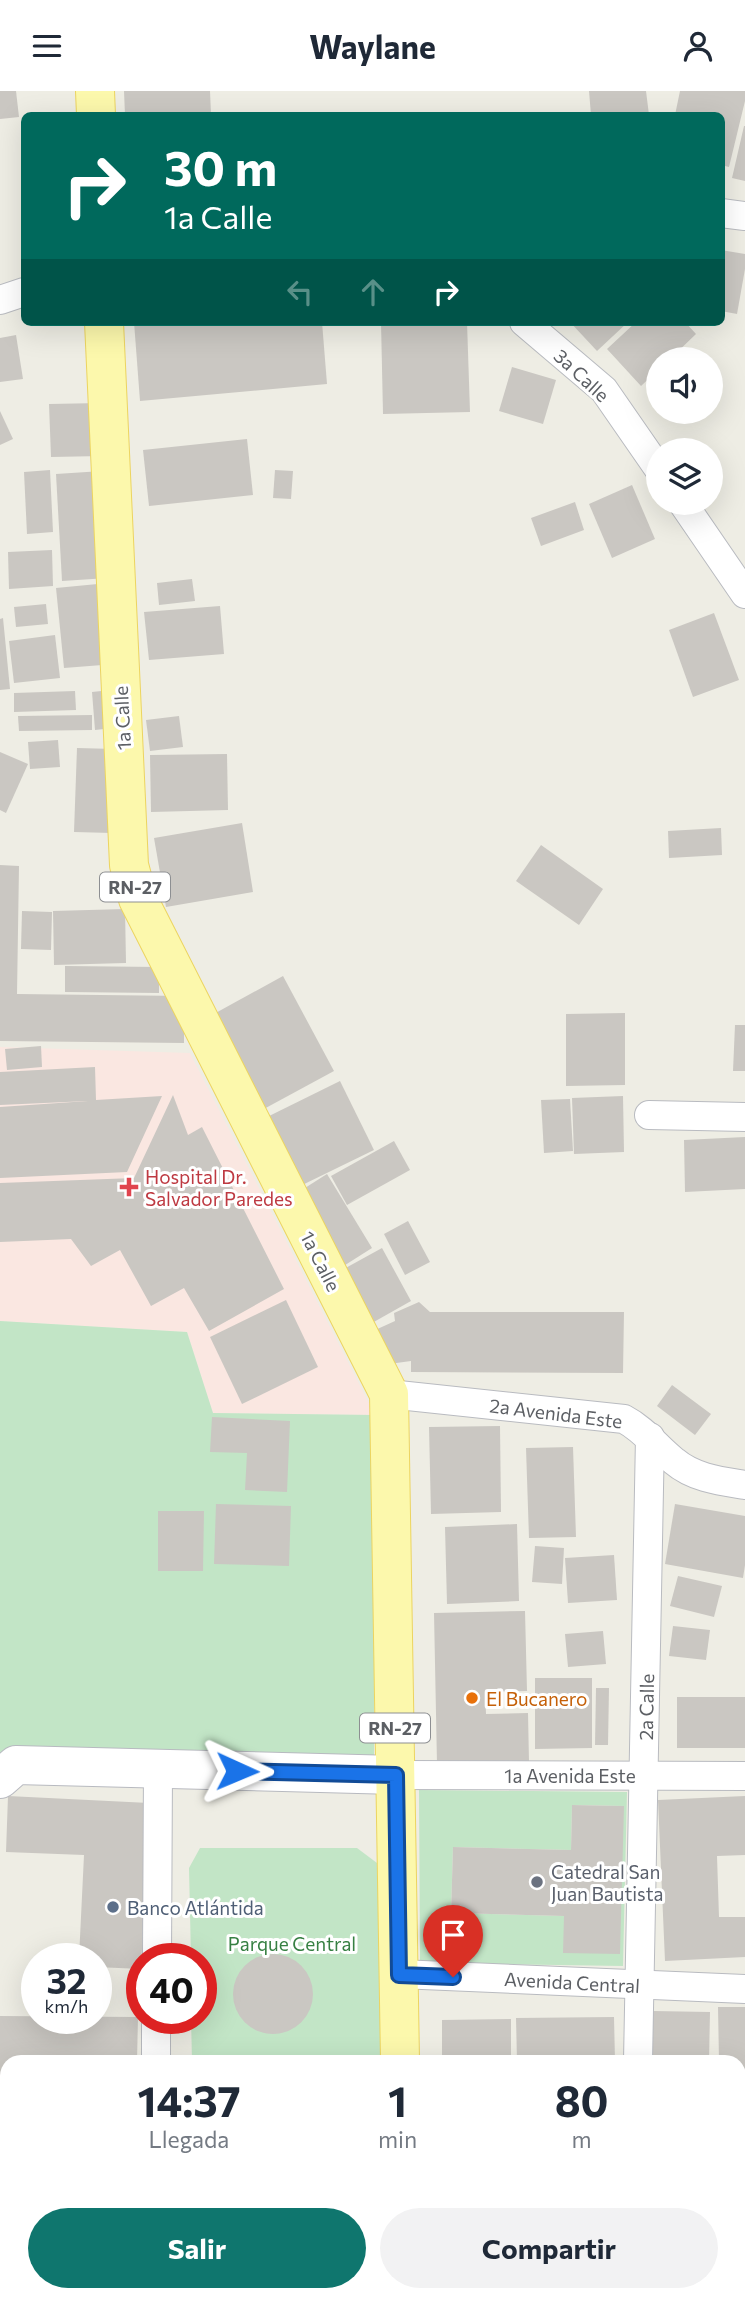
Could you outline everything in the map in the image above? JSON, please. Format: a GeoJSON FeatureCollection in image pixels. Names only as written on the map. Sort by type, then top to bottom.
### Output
{"type":"FeatureCollection","features":[{"type":"Feature","properties":{"kind":"main road"},"geometry":{"type":"LineString","coordinates":[[95,91],[96,112]]}},
{"type":"Feature","properties":{"kind":"main road","name":"1a Calle"},"geometry":{"type":"LineString","coordinates":[[104,326],[128,845],[138,899],[389,1394],[400,2055]]}},
{"type":"Feature","properties":{"kind":"street"},"geometry":{"type":"LineString","coordinates":[[725,214],[745,216]]}},
{"type":"Feature","properties":{"kind":"street"},"geometry":{"type":"LineString","coordinates":[[0,300],[21,293]]}},
{"type":"Feature","properties":{"kind":"street","name":"3a Calle"},"geometry":{"type":"LineString","coordinates":[[529,326],[604,390],[646,451]]}},
{"type":"Feature","properties":{"kind":"street"},"geometry":{"type":"LineString","coordinates":[[691,515],[745,594]]}},
{"type":"Feature","properties":{"kind":"street"},"geometry":{"type":"LineString","coordinates":[[649,1115],[745,1117]]}},
{"type":"Feature","properties":{"kind":"street","name":"2a Avenida Este"},"geometry":{"type":"LineString","coordinates":[[389,1394],[624,1419],[639,1427],[674,1462],[693,1473],[745,1485]]}},
{"type":"Feature","properties":{"kind":"street","name":"2a Calle"},"geometry":{"type":"LineString","coordinates":[[639,2055],[650,1437]]}},
{"type":"Feature","properties":{"kind":"street"},"geometry":{"type":"LineString","coordinates":[[0,1779],[16,1765],[396,1775]]}},
{"type":"Feature","properties":{"kind":"street"},"geometry":{"type":"LineString","coordinates":[[157,1943],[158,1770]]}},
{"type":"Feature","properties":{"kind":"street","name":"1a Avenida Este"},"geometry":{"type":"LineString","coordinates":[[396,1775],[745,1776]]}},
{"type":"Feature","properties":{"kind":"street","name":"Avenida Central"},"geometry":{"type":"LineString","coordinates":[[399,1975],[745,1989]]}},
{"type":"Feature","properties":{"kind":"street"},"geometry":{"type":"LineString","coordinates":[[156,2034],[156,2055]]}},
{"type":"Feature","properties":{"kind":"shaded area","name":"Hospital Dr. Salvador Paredes"},"geometry":{"type":"Polygon","coordinates":[[[0,1047],[190,1053],[375,1415],[213,1413],[187,1332],[0,1321],[0,1047]]]}},
{"type":"Feature","properties":{"kind":"green space"},"geometry":{"type":"Polygon","coordinates":[[[0,1321],[187,1332],[213,1413],[375,1415],[374,1756],[0,1767],[0,1321]]]}},
{"type":"Feature","properties":{"kind":"green space"},"geometry":{"type":"Polygon","coordinates":[[[419,1790],[627,1792],[623,1966],[420,1963],[419,1790]],[[572,1805],[571,1850],[453,1847],[451,1913],[564,1916],[624,1806],[572,1805]]]}},
{"type":"Feature","properties":{"kind":"green space","name":"Parque Central"},"geometry":{"type":"Polygon","coordinates":[[[200,1848],[357,1848],[385,1869],[386,2055],[192,2055],[191,2034],[217,2034],[217,1943],[191,1943],[189,1868],[200,1848]]]}},
{"type":"Feature","properties":{"kind":"building"},"geometry":{"type":"Polygon","coordinates":[[[0,91],[16,91],[19,117],[0,119],[0,91]]]}},
{"type":"Feature","properties":{"kind":"building"},"geometry":{"type":"Polygon","coordinates":[[[124,91],[210,91],[211,112],[125,112],[124,91]]]}},
{"type":"Feature","properties":{"kind":"building"},"geometry":{"type":"Polygon","coordinates":[[[589,91],[646,91],[649,112],[591,112],[589,91]]]}},
{"type":"Feature","properties":{"kind":"building"},"geometry":{"type":"Polygon","coordinates":[[[680,91],[745,91],[729,167],[725,166],[725,112],[676,112],[680,91]]]}},
{"type":"Feature","properties":{"kind":"building"},"geometry":{"type":"Polygon","coordinates":[[[745,126],[745,181],[732,178],[745,126]]]}},
{"type":"Feature","properties":{"kind":"building"},"geometry":{"type":"Polygon","coordinates":[[[725,251],[745,254],[737,314],[725,312],[725,251]]]}},
{"type":"Feature","properties":{"kind":"building"},"geometry":{"type":"Polygon","coordinates":[[[134,326],[322,326],[327,384],[140,401],[134,326]]]}},
{"type":"Feature","properties":{"kind":"building"},"geometry":{"type":"Polygon","coordinates":[[[381,326],[467,326],[470,412],[383,414],[381,326]]]}},
{"type":"Feature","properties":{"kind":"building"},"geometry":{"type":"Polygon","coordinates":[[[574,326],[624,326],[597,351],[574,326]]]}},
{"type":"Feature","properties":{"kind":"building"},"geometry":{"type":"Polygon","coordinates":[[[632,326],[689,326],[696,334],[682,347],[646,347],[646,381],[641,386],[607,349],[632,326]]]}},
{"type":"Feature","properties":{"kind":"building"},"geometry":{"type":"Polygon","coordinates":[[[16,335],[23,379],[0,382],[0,338],[16,335]]]}},
{"type":"Feature","properties":{"kind":"building"},"geometry":{"type":"Polygon","coordinates":[[[512,367],[556,380],[543,424],[499,411],[512,367]]]}},
{"type":"Feature","properties":{"kind":"building"},"geometry":{"type":"Polygon","coordinates":[[[101,403],[102,456],[51,457],[49,404],[101,403]]]}},
{"type":"Feature","properties":{"kind":"building"},"geometry":{"type":"Polygon","coordinates":[[[0,411],[13,439],[0,445],[0,411]]]}},
{"type":"Feature","properties":{"kind":"building"},"geometry":{"type":"Polygon","coordinates":[[[247,439],[253,495],[149,506],[143,450],[247,439]]]}},
{"type":"Feature","properties":{"kind":"building"},"geometry":{"type":"Polygon","coordinates":[[[50,470],[53,532],[27,534],[24,472],[50,470]]]}},
{"type":"Feature","properties":{"kind":"building"},"geometry":{"type":"Polygon","coordinates":[[[275,470],[293,471],[291,499],[273,498],[275,470]]]}},
{"type":"Feature","properties":{"kind":"building"},"geometry":{"type":"Polygon","coordinates":[[[102,471],[108,578],[62,581],[56,474],[102,471]]]}},
{"type":"Feature","properties":{"kind":"building"},"geometry":{"type":"Polygon","coordinates":[[[632,485],[655,539],[612,558],[589,504],[632,485]]]}},
{"type":"Feature","properties":{"kind":"building"},"geometry":{"type":"Polygon","coordinates":[[[575,502],[584,530],[541,546],[531,518],[575,502]]]}},
{"type":"Feature","properties":{"kind":"building"},"geometry":{"type":"Polygon","coordinates":[[[52,550],[53,586],[9,589],[8,552],[52,550]]]}},
{"type":"Feature","properties":{"kind":"building"},"geometry":{"type":"Polygon","coordinates":[[[192,579],[195,601],[159,605],[157,583],[192,579]]]}},
{"type":"Feature","properties":{"kind":"building"},"geometry":{"type":"Polygon","coordinates":[[[108,583],[115,664],[64,668],[56,588],[108,583]]]}},
{"type":"Feature","properties":{"kind":"building"},"geometry":{"type":"Polygon","coordinates":[[[46,604],[48,624],[16,627],[14,607],[46,604]]]}},
{"type":"Feature","properties":{"kind":"building"},"geometry":{"type":"Polygon","coordinates":[[[220,606],[224,654],[149,660],[144,612],[220,606]]]}},
{"type":"Feature","properties":{"kind":"building"},"geometry":{"type":"Polygon","coordinates":[[[714,613],[739,680],[693,697],[669,630],[714,613]]]}},
{"type":"Feature","properties":{"kind":"building"},"geometry":{"type":"Polygon","coordinates":[[[3,618],[10,689],[0,690],[0,619],[3,618]]]}},
{"type":"Feature","properties":{"kind":"building"},"geometry":{"type":"Polygon","coordinates":[[[55,635],[60,678],[14,683],[9,641],[55,635]]]}},
{"type":"Feature","properties":{"kind":"building"},"geometry":{"type":"Polygon","coordinates":[[[111,690],[113,728],[95,730],[92,692],[111,690]]]}},
{"type":"Feature","properties":{"kind":"building"},"geometry":{"type":"Polygon","coordinates":[[[75,691],[76,710],[14,712],[14,693],[75,691]]]}},
{"type":"Feature","properties":{"kind":"building"},"geometry":{"type":"Polygon","coordinates":[[[92,715],[92,730],[19,731],[18,716],[92,715]]]}},
{"type":"Feature","properties":{"kind":"building"},"geometry":{"type":"Polygon","coordinates":[[[179,716],[183,747],[150,751],[146,720],[179,716]]]}},
{"type":"Feature","properties":{"kind":"building"},"geometry":{"type":"Polygon","coordinates":[[[58,740],[60,767],[30,769],[28,742],[58,740]]]}},
{"type":"Feature","properties":{"kind":"building"},"geometry":{"type":"Polygon","coordinates":[[[77,748],[115,749],[112,833],[74,832],[77,748]]]}},
{"type":"Feature","properties":{"kind":"building"},"geometry":{"type":"Polygon","coordinates":[[[0,752],[28,764],[6,813],[0,810],[0,752]]]}},
{"type":"Feature","properties":{"kind":"building"},"geometry":{"type":"Polygon","coordinates":[[[227,754],[228,810],[151,812],[150,755],[227,754]]]}},
{"type":"Feature","properties":{"kind":"building"},"geometry":{"type":"Polygon","coordinates":[[[242,823],[253,892],[166,907],[154,838],[242,823]]]}},
{"type":"Feature","properties":{"kind":"building"},"geometry":{"type":"Polygon","coordinates":[[[721,828],[722,855],[669,858],[668,831],[721,828]]]}},
{"type":"Feature","properties":{"kind":"building"},"geometry":{"type":"Polygon","coordinates":[[[541,845],[603,889],[579,925],[516,881],[541,845]]]}},
{"type":"Feature","properties":{"kind":"building"},"geometry":{"type":"Polygon","coordinates":[[[0,865],[19,866],[17,994],[184,996],[184,1043],[0,1041],[0,865]]]}},
{"type":"Feature","properties":{"kind":"building"},"geometry":{"type":"Polygon","coordinates":[[[125,909],[126,963],[54,965],[53,911],[125,909]]]}},
{"type":"Feature","properties":{"kind":"building"},"geometry":{"type":"Polygon","coordinates":[[[22,911],[52,912],[51,950],[21,949],[22,911]]]}},
{"type":"Feature","properties":{"kind":"building"},"geometry":{"type":"Polygon","coordinates":[[[65,966],[159,967],[159,993],[65,992],[65,966]]]}},
{"type":"Feature","properties":{"kind":"building"},"geometry":{"type":"Polygon","coordinates":[[[283,976],[334,1071],[262,1110],[212,1015],[283,976]]]}},
{"type":"Feature","properties":{"kind":"building"},"geometry":{"type":"Polygon","coordinates":[[[625,1013],[625,1085],[566,1086],[566,1014],[625,1013]]]}},
{"type":"Feature","properties":{"kind":"building"},"geometry":{"type":"Polygon","coordinates":[[[735,1025],[745,1025],[745,1071],[733,1071],[735,1025]]]}},
{"type":"Feature","properties":{"kind":"building"},"geometry":{"type":"Polygon","coordinates":[[[41,1046],[42,1067],[7,1070],[5,1049],[41,1046]]]}},
{"type":"Feature","properties":{"kind":"building"},"geometry":{"type":"Polygon","coordinates":[[[95,1067],[96,1100],[162,1096],[127,1172],[0,1178],[0,1107],[88,1101],[0,1105],[0,1072],[95,1067]]]}},
{"type":"Feature","properties":{"kind":"building"},"geometry":{"type":"Polygon","coordinates":[[[340,1081],[374,1150],[292,1190],[259,1121],[340,1081]]]}},
{"type":"Feature","properties":{"kind":"building"},"geometry":{"type":"Polygon","coordinates":[[[173,1095],[188,1135],[202,1127],[284,1289],[209,1331],[184,1288],[151,1306],[120,1250],[91,1266],[71,1239],[0,1242],[0,1183],[134,1178],[173,1095]]]}},
{"type":"Feature","properties":{"kind":"building"},"geometry":{"type":"Polygon","coordinates":[[[623,1096],[624,1152],[574,1154],[572,1098],[623,1096]]]}},
{"type":"Feature","properties":{"kind":"building"},"geometry":{"type":"Polygon","coordinates":[[[570,1099],[573,1151],[544,1153],[541,1100],[570,1099]]]}},
{"type":"Feature","properties":{"kind":"building"},"geometry":{"type":"Polygon","coordinates":[[[745,1137],[745,1189],[685,1192],[684,1140],[745,1137]]]}},
{"type":"Feature","properties":{"kind":"building"},"geometry":{"type":"Polygon","coordinates":[[[394,1141],[410,1170],[347,1205],[331,1176],[394,1141]]]}},
{"type":"Feature","properties":{"kind":"building"},"geometry":{"type":"Polygon","coordinates":[[[327,1174],[372,1248],[342,1267],[297,1193],[327,1174]]]}},
{"type":"Feature","properties":{"kind":"building"},"geometry":{"type":"Polygon","coordinates":[[[408,1221],[430,1262],[405,1275],[384,1234],[408,1221]]]}},
{"type":"Feature","properties":{"kind":"building"},"geometry":{"type":"Polygon","coordinates":[[[382,1248],[411,1301],[372,1323],[342,1270],[382,1248]]]}},
{"type":"Feature","properties":{"kind":"building"},"geometry":{"type":"Polygon","coordinates":[[[286,1300],[318,1367],[242,1404],[210,1337],[286,1300]]]}},
{"type":"Feature","properties":{"kind":"building"},"geometry":{"type":"Polygon","coordinates":[[[419,1302],[430,1312],[624,1312],[623,1373],[411,1372],[411,1361],[389,1364],[373,1331],[395,1321],[394,1313],[419,1302]]]}},
{"type":"Feature","properties":{"kind":"building"},"geometry":{"type":"Polygon","coordinates":[[[672,1385],[711,1414],[695,1435],[657,1406],[672,1385]]]}},
{"type":"Feature","properties":{"kind":"building"},"geometry":{"type":"Polygon","coordinates":[[[212,1417],[290,1421],[287,1492],[245,1490],[247,1453],[210,1452],[212,1417]]]}},
{"type":"Feature","properties":{"kind":"building"},"geometry":{"type":"Polygon","coordinates":[[[500,1426],[501,1512],[431,1514],[429,1427],[500,1426]]]}},
{"type":"Feature","properties":{"kind":"building"},"geometry":{"type":"Polygon","coordinates":[[[573,1447],[576,1537],[529,1538],[526,1448],[573,1447]]]}},
{"type":"Feature","properties":{"kind":"building"},"geometry":{"type":"Polygon","coordinates":[[[216,1504],[291,1506],[289,1566],[214,1564],[216,1504]]]}},
{"type":"Feature","properties":{"kind":"building"},"geometry":{"type":"Polygon","coordinates":[[[675,1504],[745,1516],[743,1578],[665,1564],[675,1504]]]}},
{"type":"Feature","properties":{"kind":"building"},"geometry":{"type":"Polygon","coordinates":[[[158,1511],[204,1511],[203,1571],[158,1571],[158,1511]]]}},
{"type":"Feature","properties":{"kind":"building"},"geometry":{"type":"Polygon","coordinates":[[[517,1524],[519,1601],[447,1604],[445,1527],[517,1524]]]}},
{"type":"Feature","properties":{"kind":"building"},"geometry":{"type":"Polygon","coordinates":[[[535,1546],[564,1548],[562,1584],[532,1582],[535,1546]]]}},
{"type":"Feature","properties":{"kind":"building"},"geometry":{"type":"Polygon","coordinates":[[[614,1555],[617,1600],[568,1603],[565,1558],[614,1555]]]}},
{"type":"Feature","properties":{"kind":"building"},"geometry":{"type":"Polygon","coordinates":[[[678,1576],[722,1586],[714,1617],[670,1606],[678,1576]]]}},
{"type":"Feature","properties":{"kind":"building"},"geometry":{"type":"Polygon","coordinates":[[[525,1611],[527,1691],[485,1692],[486,1714],[528,1713],[529,1762],[437,1764],[434,1613],[525,1611]]]}},
{"type":"Feature","properties":{"kind":"building"},"geometry":{"type":"Polygon","coordinates":[[[673,1626],[710,1630],[706,1660],[669,1656],[673,1626]]]}},
{"type":"Feature","properties":{"kind":"building"},"geometry":{"type":"Polygon","coordinates":[[[603,1631],[606,1664],[568,1667],[565,1634],[603,1631]]]}},
{"type":"Feature","properties":{"kind":"building"},"geometry":{"type":"Polygon","coordinates":[[[535,1678],[592,1678],[592,1748],[535,1749],[535,1678]]]}},
{"type":"Feature","properties":{"kind":"building"},"geometry":{"type":"Polygon","coordinates":[[[596,1688],[609,1688],[608,1745],[595,1745],[596,1688]]]}},
{"type":"Feature","properties":{"kind":"building"},"geometry":{"type":"Polygon","coordinates":[[[677,1697],[745,1697],[745,1748],[677,1748],[677,1697]]]}},
{"type":"Feature","properties":{"kind":"building","name":"Banco Atlántida"},"geometry":{"type":"Polygon","coordinates":[[[8,1796],[149,1803],[142,1943],[126,1943],[126,1968],[112,1968],[112,1943],[80,1943],[84,1855],[6,1852],[8,1796]]]}},
{"type":"Feature","properties":{"kind":"building"},"geometry":{"type":"Polygon","coordinates":[[[745,1796],[745,1855],[717,1856],[719,1917],[745,1917],[745,1957],[665,1961],[658,1800],[745,1796]]]}},
{"type":"Feature","properties":{"kind":"building","name":"Catedral San Juan Bautista"},"geometry":{"type":"Polygon","coordinates":[[[572,1805],[624,1806],[620,1954],[563,1953],[564,1916],[451,1913],[453,1847],[571,1850],[572,1805]]]}},
{"type":"Feature","properties":{"kind":"building"},"geometry":{"type":"Polygon","coordinates":[[[273,1954],[288,1957],[301,1966],[310,1979],[313,1994],[310,2009],[301,2022],[288,2031],[273,2034],[258,2031],[245,2022],[236,2009],[233,1994],[236,1979],[245,1966],[258,1957],[273,1954]]]}},
{"type":"Feature","properties":{"kind":"building"},"geometry":{"type":"Polygon","coordinates":[[[718,2007],[745,2007],[745,2055],[719,2055],[718,2007]]]}},
{"type":"Feature","properties":{"kind":"building"},"geometry":{"type":"Polygon","coordinates":[[[653,2011],[710,2012],[709,2055],[652,2055],[653,2011]]]}},
{"type":"Feature","properties":{"kind":"building"},"geometry":{"type":"Polygon","coordinates":[[[0,2016],[21,2016],[21,2034],[112,2034],[112,2017],[126,2017],[126,2034],[138,2034],[137,2055],[0,2055],[0,2016]]]}},
{"type":"Feature","properties":{"kind":"building"},"geometry":{"type":"Polygon","coordinates":[[[614,2017],[615,2055],[517,2055],[516,2018],[614,2017]]]}},
{"type":"Feature","properties":{"kind":"building"},"geometry":{"type":"Polygon","coordinates":[[[511,2019],[511,2055],[442,2055],[442,2020],[511,2019]]]}},
{"type":"Feature","properties":{"kind":"place","name":"Hospital Dr. Salvador Paredes"},"geometry":{"type":"Point","coordinates":[129,1187]}},
{"type":"Feature","properties":{"kind":"place","name":"El Bucanero"},"geometry":{"type":"Point","coordinates":[472,1698]}},
{"type":"Feature","properties":{"kind":"place","name":"Catedral San Juan Bautista"},"geometry":{"type":"Point","coordinates":[537,1882]}},
{"type":"Feature","properties":{"kind":"place","name":"Banco Atlántida"},"geometry":{"type":"Point","coordinates":[113,1907]}},
{"type":"Feature","properties":{"kind":"route"},"geometry":{"type":"LineString","coordinates":[[237,1771],[396,1775],[399,1975],[453,1977]]}}]}
